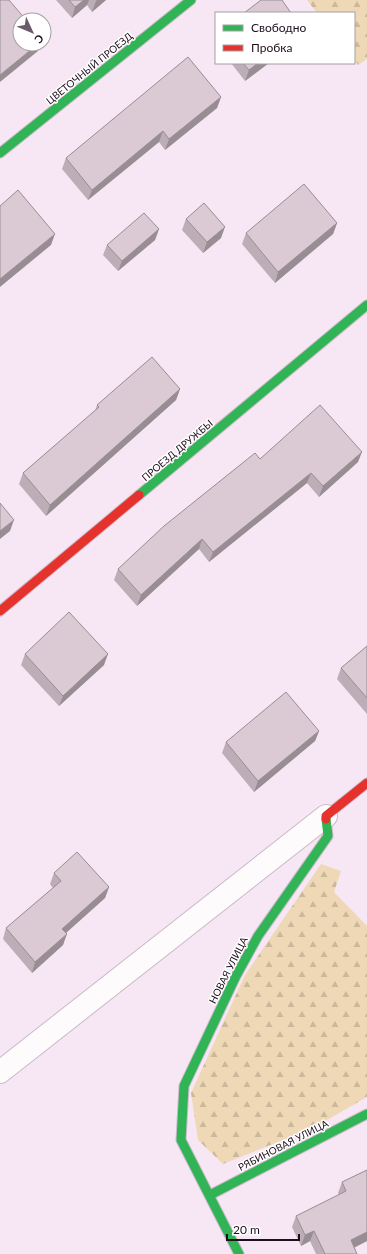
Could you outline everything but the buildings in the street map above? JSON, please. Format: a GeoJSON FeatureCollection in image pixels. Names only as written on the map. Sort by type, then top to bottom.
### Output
{"type":"FeatureCollection","features":[{"type":"Feature","properties":{"kind":"street","name":"ЦВЕТОЧНЫЙ ПРОЕЗД"},"geometry":{"type":"LineString","coordinates":[[0,153],[191,0]]}},
{"type":"Feature","properties":{"kind":"street","name":"ПРОЕЗД ДРУЖБЫ"},"geometry":{"type":"LineString","coordinates":[[0,611],[367,305]]}},
{"type":"Feature","properties":{"kind":"street"},"geometry":{"type":"LineString","coordinates":[[0,1072],[367,783]]}},
{"type":"Feature","properties":{"kind":"street","name":"НОВАЯ УЛИЦА"},"geometry":{"type":"LineString","coordinates":[[239,1254],[182,1140],[184,1086],[236,976],[258,936],[328,836],[326,816]]}},
{"type":"Feature","properties":{"kind":"street","name":"РЯБИНОВАЯ УЛИЦА"},"geometry":{"type":"LineString","coordinates":[[210,1195],[367,1114]]}},
{"type":"Feature","properties":{"kind":"green space"},"geometry":{"type":"Polygon","coordinates":[[[307,0],[367,0],[367,59],[358,65],[355,60],[355,12],[316,12],[307,0]]]}},
{"type":"Feature","properties":{"kind":"green space"},"geometry":{"type":"Polygon","coordinates":[[[321,864],[341,871],[334,892],[367,926],[367,1097],[313,1128],[223,1164],[198,1140],[191,1093],[245,975],[321,864]]]}},
{"type":"Feature","properties":{"kind":"traffic: fast"},"geometry":{"type":"LineString","coordinates":[[0,153],[191,0]]}},
{"type":"Feature","properties":{"kind":"traffic: fast"},"geometry":{"type":"LineString","coordinates":[[139,495],[367,305]]}},
{"type":"Feature","properties":{"kind":"traffic: fast"},"geometry":{"type":"LineString","coordinates":[[239,1254],[181,1140],[184,1086],[236,976],[258,936],[328,836],[326,819]]}},
{"type":"Feature","properties":{"kind":"traffic: fast"},"geometry":{"type":"LineString","coordinates":[[210,1195],[367,1114]]}},
{"type":"Feature","properties":{"kind":"traffic: jam"},"geometry":{"type":"LineString","coordinates":[[0,611],[139,495]]}},
{"type":"Feature","properties":{"kind":"traffic: jam"},"geometry":{"type":"LineString","coordinates":[[326,819],[326,816],[367,783]]}}]}
